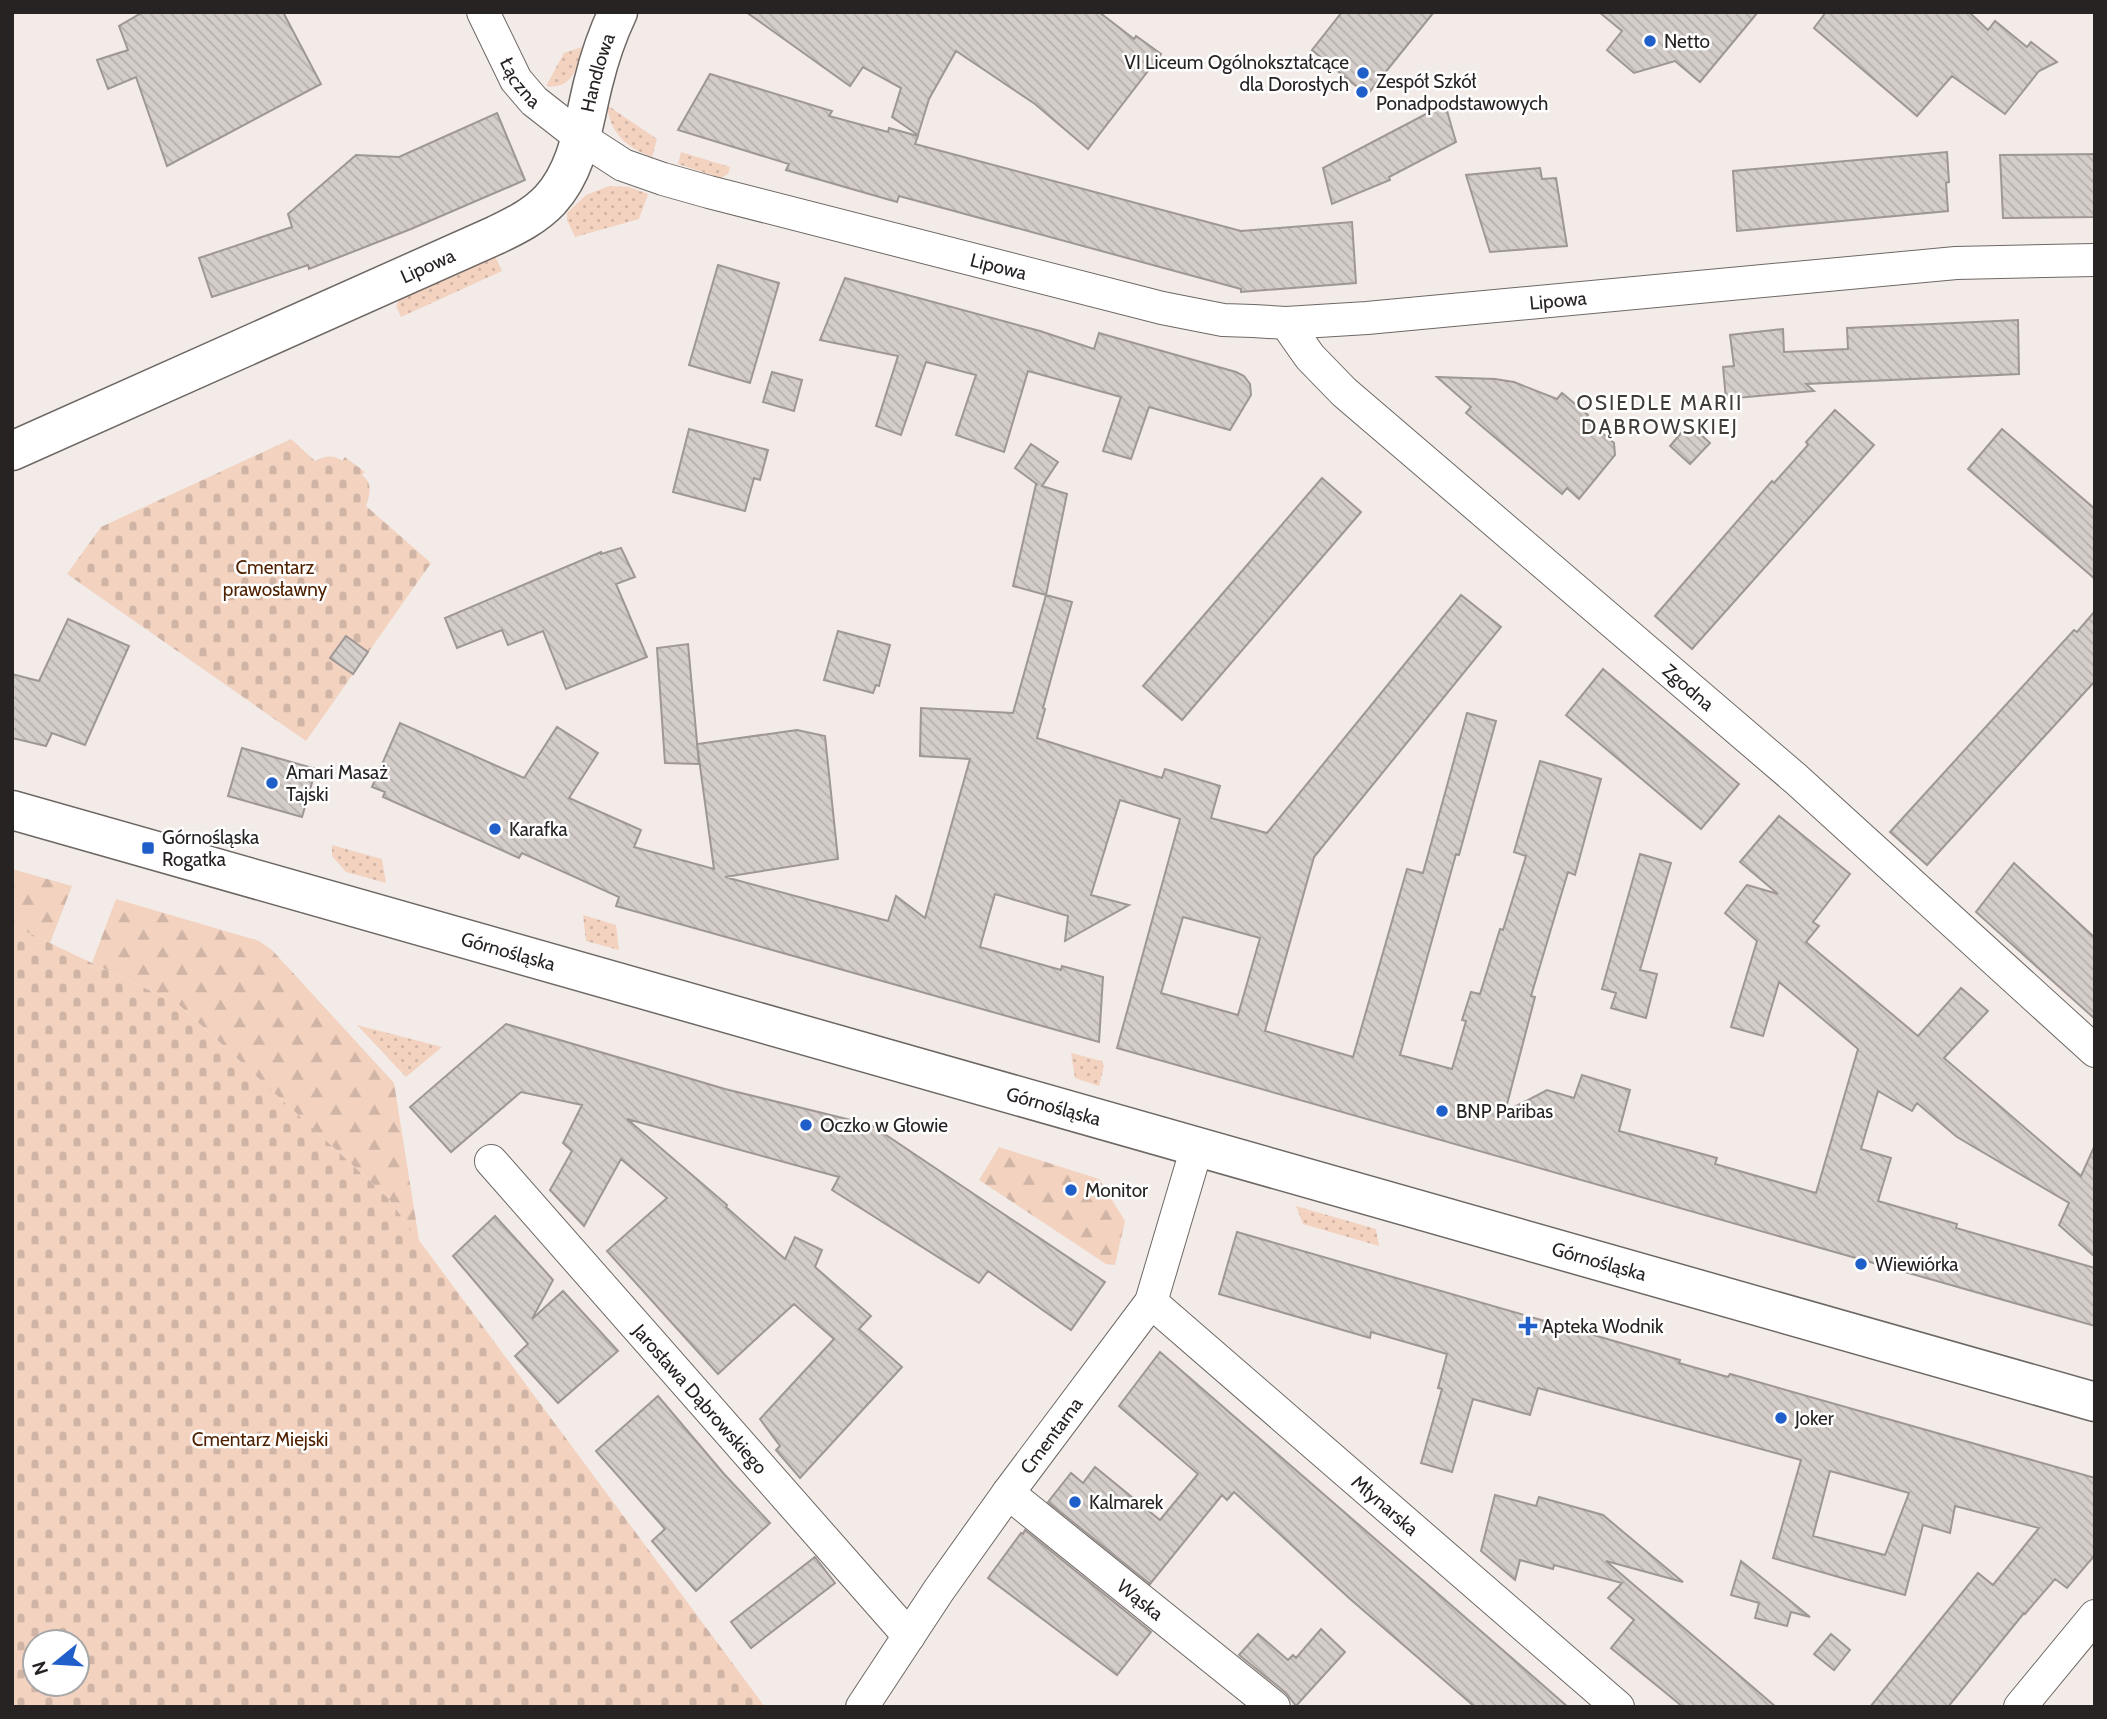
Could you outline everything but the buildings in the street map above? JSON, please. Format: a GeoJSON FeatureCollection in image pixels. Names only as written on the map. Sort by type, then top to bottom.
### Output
{"type":"FeatureCollection","features":[{"type":"Feature","properties":{"kind":"street","name":"Łączna"},"geometry":{"type":"LineString","coordinates":[[483,12],[516,80],[534,101],[580,137]]}},
{"type":"Feature","properties":{"kind":"street","name":"Handlowa"},"geometry":{"type":"LineString","coordinates":[[580,137],[598,63],[618,12]]}},
{"type":"Feature","properties":{"kind":"street","name":"Lipowa"},"geometry":{"type":"LineString","coordinates":[[12,451],[518,224],[542,207],[560,187],[576,155],[580,137],[623,165],[663,179],[1162,308],[1223,320],[1286,323],[1367,318],[1956,263],[2095,260]]}},
{"type":"Feature","properties":{"kind":"street","name":"Zgodna"},"geometry":{"type":"LineString","coordinates":[[1286,323],[1310,357],[1344,392],[1796,779],[2095,1051]]}},
{"type":"Feature","properties":{"kind":"street","name":"Górnośląska"},"geometry":{"type":"LineString","coordinates":[[12,810],[2095,1402]]}},
{"type":"Feature","properties":{"kind":"street","name":"Cmentarna"},"geometry":{"type":"LineString","coordinates":[[862,1707],[1008,1493],[1152,1302],[1197,1147]]}},
{"type":"Feature","properties":{"kind":"street","name":"Jarosława Dąbrowskiego"},"geometry":{"type":"LineString","coordinates":[[491,1161],[909,1636]]}},
{"type":"Feature","properties":{"kind":"street","name":"Młynarska"},"geometry":{"type":"LineString","coordinates":[[1152,1302],[1618,1707]]}},
{"type":"Feature","properties":{"kind":"street","name":"Wąska"},"geometry":{"type":"LineString","coordinates":[[1008,1493],[1274,1707]]}},
{"type":"Feature","properties":{"kind":"street"},"geometry":{"type":"LineString","coordinates":[[2020,1707],[2095,1616]]}},
{"type":"Feature","properties":{"kind":"green space"},"geometry":{"type":"Polygon","coordinates":[[[582,47],[576,69],[568,81],[546,86],[564,53],[582,47]]]}},
{"type":"Feature","properties":{"kind":"green space"},"geometry":{"type":"Polygon","coordinates":[[[607,105],[657,139],[652,157],[621,138],[612,124],[607,105]]]}},
{"type":"Feature","properties":{"kind":"green space"},"geometry":{"type":"Polygon","coordinates":[[[681,152],[730,167],[728,174],[721,178],[678,164],[681,152]]]}},
{"type":"Feature","properties":{"kind":"green space"},"geometry":{"type":"Polygon","coordinates":[[[609,186],[629,187],[648,194],[639,219],[575,237],[567,220],[567,213],[586,195],[609,186]]]}},
{"type":"Feature","properties":{"kind":"green space"},"geometry":{"type":"Polygon","coordinates":[[[495,256],[502,271],[401,317],[396,306],[400,298],[495,256]]]}},
{"type":"Feature","properties":{"kind":"green space","name":"Cmentarz prawosławny"},"geometry":{"type":"Polygon","coordinates":[[[291,439],[315,461],[335,457],[342,461],[345,457],[365,472],[362,475],[370,489],[366,506],[431,563],[306,741],[67,574],[101,527],[291,439]]]}},
{"type":"Feature","properties":{"kind":"green space"},"geometry":{"type":"Polygon","coordinates":[[[332,845],[382,859],[386,883],[346,872],[332,856],[332,845]]]}},
{"type":"Feature","properties":{"kind":"green space"},"geometry":{"type":"Polygon","coordinates":[[[12,869],[72,886],[50,943],[12,925],[12,869]]]}},
{"type":"Feature","properties":{"kind":"green space"},"geometry":{"type":"Polygon","coordinates":[[[116,899],[259,941],[272,950],[394,1083],[419,1240],[387,1197],[178,1004],[92,963],[116,899]]]}},
{"type":"Feature","properties":{"kind":"green space"},"geometry":{"type":"Polygon","coordinates":[[[583,915],[616,925],[619,950],[586,941],[583,915]]]}},
{"type":"Feature","properties":{"kind":"green space","name":"Cmentarz Miejski"},"geometry":{"type":"Polygon","coordinates":[[[12,925],[178,1004],[387,1197],[765,1707],[12,1707],[12,925]]]}},
{"type":"Feature","properties":{"kind":"green space"},"geometry":{"type":"Polygon","coordinates":[[[357,1025],[442,1047],[406,1077],[357,1025]]]}},
{"type":"Feature","properties":{"kind":"green space"},"geometry":{"type":"Polygon","coordinates":[[[1071,1053],[1102,1061],[1104,1066],[1099,1086],[1075,1078],[1071,1053]]]}},
{"type":"Feature","properties":{"kind":"green space"},"geometry":{"type":"Polygon","coordinates":[[[999,1147],[1099,1179],[1125,1221],[1115,1265],[1106,1264],[979,1180],[999,1147]]]}},
{"type":"Feature","properties":{"kind":"green space"},"geometry":{"type":"Polygon","coordinates":[[[1296,1206],[1376,1229],[1379,1246],[1303,1224],[1296,1206]]]}},
{"type":"Feature","properties":{"kind":"place","name":"Netto"},"geometry":{"type":"Point","coordinates":[1650,41]}},
{"type":"Feature","properties":{"kind":"place","name":"VI Liceum Ogólnokształcące dla Dorosłych"},"geometry":{"type":"Point","coordinates":[1363,73]}},
{"type":"Feature","properties":{"kind":"place","name":"Zespół Szkół Ponadpodstawowych"},"geometry":{"type":"Point","coordinates":[1362,92]}},
{"type":"Feature","properties":{"kind":"place","name":"Amari Masaż Tajski"},"geometry":{"type":"Point","coordinates":[272,783]}},
{"type":"Feature","properties":{"kind":"place","name":"Karafka"},"geometry":{"type":"Point","coordinates":[495,829]}},
{"type":"Feature","properties":{"kind":"place","name":"Górnośląska Rogatka"},"geometry":{"type":"Point","coordinates":[148,848]}},
{"type":"Feature","properties":{"kind":"place","name":"BNP Paribas"},"geometry":{"type":"Point","coordinates":[1442,1111]}},
{"type":"Feature","properties":{"kind":"place","name":"Oczko w Głowie"},"geometry":{"type":"Point","coordinates":[806,1125]}},
{"type":"Feature","properties":{"kind":"place","name":"Monitor"},"geometry":{"type":"Point","coordinates":[1071,1190]}},
{"type":"Feature","properties":{"kind":"place","name":"Wiewiórka"},"geometry":{"type":"Point","coordinates":[1861,1264]}},
{"type":"Feature","properties":{"kind":"place","name":"Apteka Wodnik"},"geometry":{"type":"Point","coordinates":[1528,1326]}},
{"type":"Feature","properties":{"kind":"place","name":"Joker"},"geometry":{"type":"Point","coordinates":[1781,1418]}},
{"type":"Feature","properties":{"kind":"place","name":"Kalmarek"},"geometry":{"type":"Point","coordinates":[1075,1502]}},
{"type":"Feature","properties":{"kind":"district","name":"OSIEDLE MARII DĄBROWSKIEJ"},"geometry":{"type":"Point","coordinates":[1660,415]}}]}
